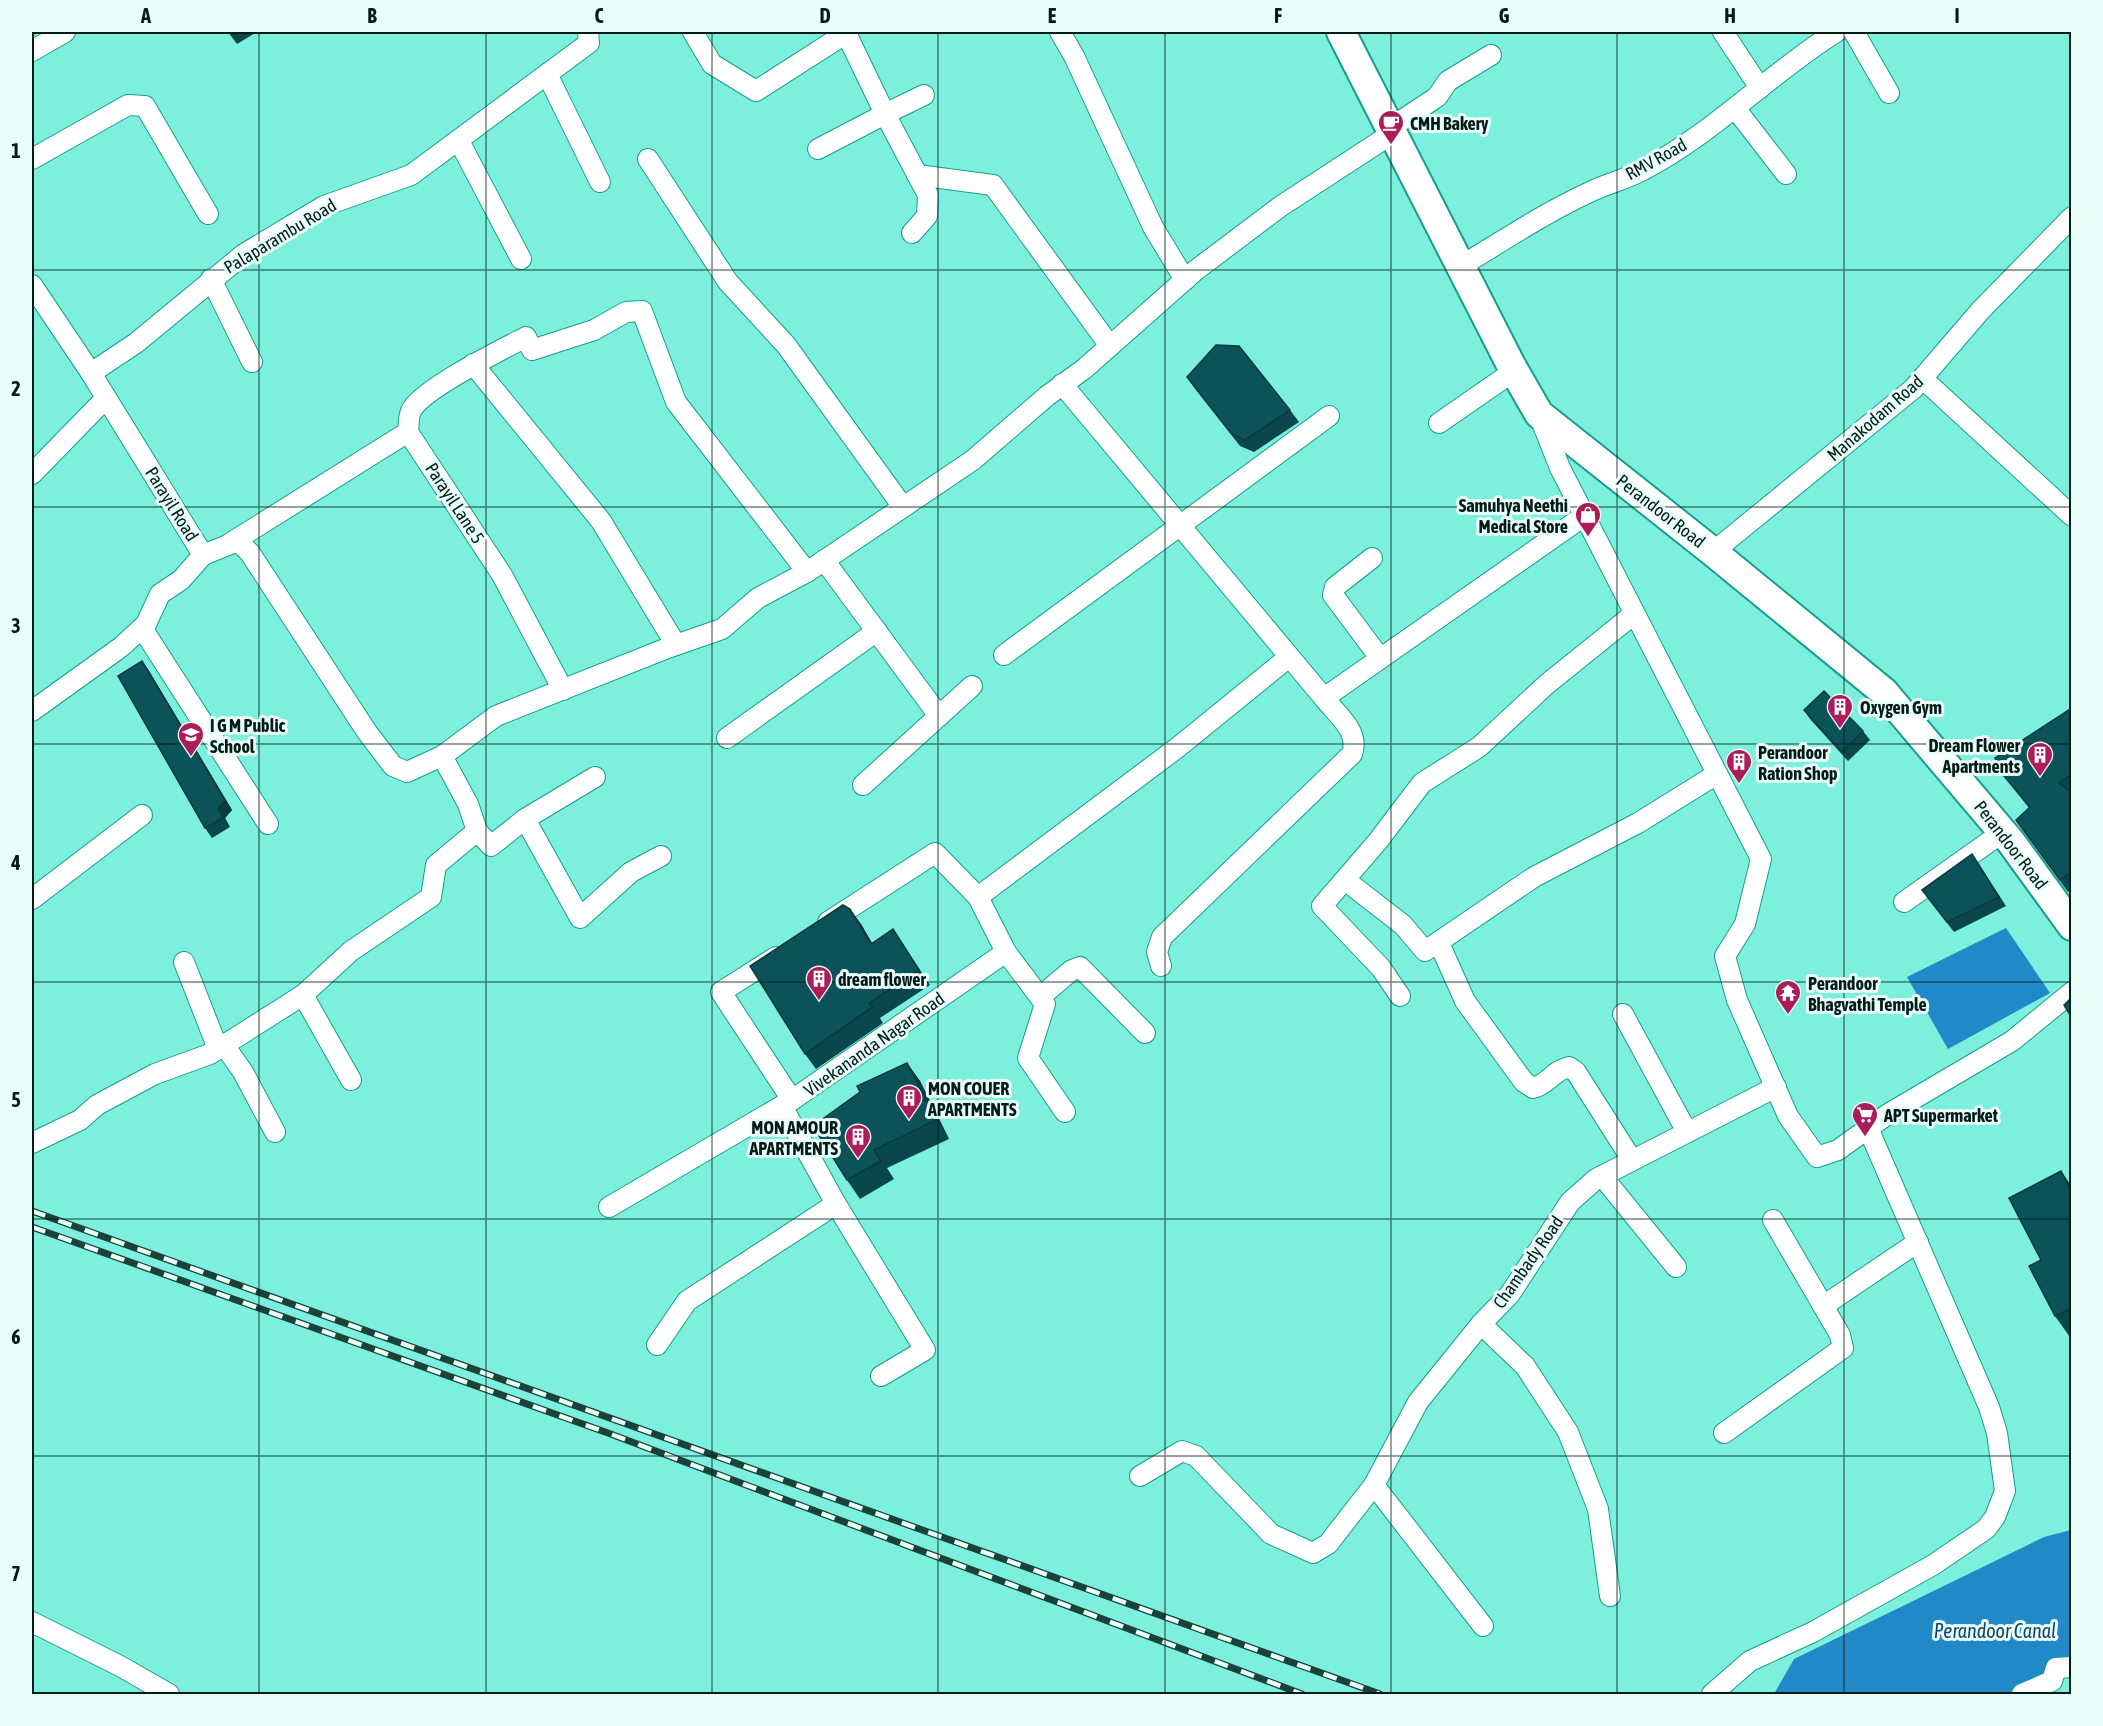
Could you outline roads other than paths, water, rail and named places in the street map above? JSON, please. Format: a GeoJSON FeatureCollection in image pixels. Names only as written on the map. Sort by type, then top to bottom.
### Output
{"type":"FeatureCollection","features":[{"type":"Feature","properties":{"kind":"main road","name":"Perandoor Road"},"geometry":{"type":"LineString","coordinates":[[1341,32],[1514,371],[1539,414],[1884,692],[2003,832],[2072,926]]}},
{"type":"Feature","properties":{"kind":"street"},"geometry":{"type":"LineString","coordinates":[[32,51],[65,32]]}},
{"type":"Feature","properties":{"kind":"street","name":"Palaparambu Road"},"geometry":{"type":"LineString","coordinates":[[91,373],[136,344],[211,279],[244,254],[324,206],[411,175],[589,43],[588,32]]}},
{"type":"Feature","properties":{"kind":"street"},"geometry":{"type":"LineString","coordinates":[[693,32],[712,64],[756,91],[847,32],[885,114],[928,195],[927,216],[912,233]]}},
{"type":"Feature","properties":{"kind":"street"},"geometry":{"type":"LineString","coordinates":[[1060,32],[1074,56],[1153,227],[1185,280]]}},
{"type":"Feature","properties":{"kind":"street"},"geometry":{"type":"LineString","coordinates":[[1723,32],[1760,88]]}},
{"type":"Feature","properties":{"kind":"street","name":"RMV Road"},"geometry":{"type":"LineString","coordinates":[[1461,266],[1555,210],[1592,191],[1643,171],[1713,126],[1809,48],[1836,32]]}},
{"type":"Feature","properties":{"kind":"street"},"geometry":{"type":"LineString","coordinates":[[1854,32],[1889,93]]}},
{"type":"Feature","properties":{"kind":"street"},"geometry":{"type":"LineString","coordinates":[[203,555],[238,541],[250,552],[367,732],[393,766],[407,772],[442,756],[496,716],[676,645],[723,629],[758,598],[807,572],[973,460],[1185,280],[1281,206],[1437,97],[1448,81],[1491,55]]}},
{"type":"Feature","properties":{"kind":"street"},"geometry":{"type":"LineString","coordinates":[[547,74],[600,182]]}},
{"type":"Feature","properties":{"kind":"street"},"geometry":{"type":"LineString","coordinates":[[818,149],[924,95]]}},
{"type":"Feature","properties":{"kind":"street"},"geometry":{"type":"LineString","coordinates":[[32,159],[128,105],[145,106],[208,214]]}},
{"type":"Feature","properties":{"kind":"street"},"geometry":{"type":"LineString","coordinates":[[1735,108],[1786,174]]}},
{"type":"Feature","properties":{"kind":"street"},"geometry":{"type":"LineString","coordinates":[[459,141],[521,259]]}},
{"type":"Feature","properties":{"kind":"street"},"geometry":{"type":"LineString","coordinates":[[648,159],[728,282],[786,345],[903,507]]}},
{"type":"Feature","properties":{"kind":"street"},"geometry":{"type":"LineString","coordinates":[[917,175],[993,184],[1110,346]]}},
{"type":"Feature","properties":{"kind":"street","name":"Manakodam Road"},"geometry":{"type":"LineString","coordinates":[[1713,552],[1828,460],[1922,378],[1980,311],[2072,217]]}},
{"type":"Feature","properties":{"kind":"street"},"geometry":{"type":"LineString","coordinates":[[211,279],[252,362]]}},
{"type":"Feature","properties":{"kind":"street","name":"Parayil Road"},"geometry":{"type":"LineString","coordinates":[[32,285],[91,373],[203,555],[181,580],[160,594],[142,628],[121,647],[32,711]]}},
{"type":"Feature","properties":{"kind":"street"},"geometry":{"type":"LineString","coordinates":[[230,544],[408,432],[411,410],[420,400],[473,364],[526,337],[532,350],[594,330],[627,312],[642,311],[676,402],[807,572]]}},
{"type":"Feature","properties":{"kind":"street"},"geometry":{"type":"LineString","coordinates":[[473,364],[601,521],[676,645]]}},
{"type":"Feature","properties":{"kind":"street"},"geometry":{"type":"LineString","coordinates":[[1439,423],[1514,371]]}},
{"type":"Feature","properties":{"kind":"street"},"geometry":{"type":"LineString","coordinates":[[1922,378],[2072,516]]}},
{"type":"Feature","properties":{"kind":"street"},"geometry":{"type":"LineString","coordinates":[[1062,384],[1353,734],[1352,754],[1162,938],[1157,951],[1161,966]]}},
{"type":"Feature","properties":{"kind":"street"},"geometry":{"type":"LineString","coordinates":[[32,474],[106,398]]}},
{"type":"Feature","properties":{"kind":"street"},"geometry":{"type":"LineString","coordinates":[[1539,414],[1560,468],[1761,859],[1745,924],[1725,956],[1737,1000],[1788,1116],[1817,1157],[1838,1150],[1868,1128],[2012,1041],[2072,992]]}},
{"type":"Feature","properties":{"kind":"street"},"geometry":{"type":"LineString","coordinates":[[1004,655],[1180,528],[1329,416]]}},
{"type":"Feature","properties":{"kind":"street","name":"Parayil Lane 5"},"geometry":{"type":"LineString","coordinates":[[408,432],[502,575],[563,690]]}},
{"type":"Feature","properties":{"kind":"street"},"geometry":{"type":"LineString","coordinates":[[1324,698],[1584,516]]}},
{"type":"Feature","properties":{"kind":"street"},"geometry":{"type":"LineString","coordinates":[[1372,558],[1335,587],[1333,595],[1380,658]]}},
{"type":"Feature","properties":{"kind":"street"},"geometry":{"type":"LineString","coordinates":[[824,560],[939,716]]}},
{"type":"Feature","properties":{"kind":"street"},"geometry":{"type":"LineString","coordinates":[[1400,996],[1381,968],[1322,906],[1422,783],[1479,747],[1547,684],[1634,614]]}},
{"type":"Feature","properties":{"kind":"street"},"geometry":{"type":"LineString","coordinates":[[142,628],[268,824]]}},
{"type":"Feature","properties":{"kind":"street"},"geometry":{"type":"LineString","coordinates":[[728,738],[877,631]]}},
{"type":"Feature","properties":{"kind":"street"},"geometry":{"type":"LineString","coordinates":[[978,897],[1177,748],[1289,657]]}},
{"type":"Feature","properties":{"kind":"street"},"geometry":{"type":"LineString","coordinates":[[863,784],[972,686]]}},
{"type":"Feature","properties":{"kind":"street"},"geometry":{"type":"LineString","coordinates":[[442,756],[468,804],[477,831],[491,846],[525,819],[595,777]]}},
{"type":"Feature","properties":{"kind":"street"},"geometry":{"type":"LineString","coordinates":[[1345,880],[1403,925],[1425,951],[1534,877],[1638,823],[1717,774]]}},
{"type":"Feature","properties":{"kind":"street"},"geometry":{"type":"LineString","coordinates":[[32,899],[142,815]]}},
{"type":"Feature","properties":{"kind":"street"},"geometry":{"type":"LineString","coordinates":[[525,819],[580,918],[631,872],[661,856]]}},
{"type":"Feature","properties":{"kind":"street"},"geometry":{"type":"LineString","coordinates":[[32,1143],[80,1120],[97,1105],[155,1074],[221,1047],[303,995],[351,951],[431,897],[436,865],[477,831]]}},
{"type":"Feature","properties":{"kind":"street"},"geometry":{"type":"LineString","coordinates":[[1904,902],[2003,832]]}},
{"type":"Feature","properties":{"kind":"street"},"geometry":{"type":"LineString","coordinates":[[808,935],[935,853],[978,897],[1006,952],[1045,1004],[1028,1058],[1065,1112]]}},
{"type":"Feature","properties":{"kind":"street"},"geometry":{"type":"LineString","coordinates":[[1439,943],[1465,1001],[1524,1082],[1533,1088],[1540,1086],[1561,1069],[1569,1067],[1576,1072],[1632,1160]]}},
{"type":"Feature","properties":{"kind":"street","name":"Vivekananda Nagar Road"},"geometry":{"type":"LineString","coordinates":[[789,948],[721,992],[787,1103],[1006,952]]}},
{"type":"Feature","properties":{"kind":"street"},"geometry":{"type":"LineString","coordinates":[[184,962],[221,1047],[243,1072],[275,1132]]}},
{"type":"Feature","properties":{"kind":"street"},"geometry":{"type":"LineString","coordinates":[[1040,997],[1071,970],[1080,967],[1145,1033]]}},
{"type":"Feature","properties":{"kind":"street"},"geometry":{"type":"LineString","coordinates":[[303,995],[351,1080]]}},
{"type":"Feature","properties":{"kind":"street"},"geometry":{"type":"LineString","coordinates":[[1623,1014],[1688,1132]]}},
{"type":"Feature","properties":{"kind":"street","name":"Chambady Road"},"geometry":{"type":"LineString","coordinates":[[1140,1476],[1182,1450],[1196,1456],[1271,1534],[1313,1553],[1328,1544],[1374,1485],[1418,1402],[1481,1324],[1510,1294],[1570,1202],[1602,1176],[1776,1087]]}},
{"type":"Feature","properties":{"kind":"street"},"geometry":{"type":"LineString","coordinates":[[609,1207],[787,1103],[836,1204],[925,1350],[881,1376]]}},
{"type":"Feature","properties":{"kind":"street"},"geometry":{"type":"LineString","coordinates":[[1712,1695],[1750,1660],[1813,1632],[1933,1565],[1986,1529],[1995,1517],[2005,1491],[1997,1433],[1989,1407],[1868,1128]]}},
{"type":"Feature","properties":{"kind":"street"},"geometry":{"type":"LineString","coordinates":[[1602,1176],[1676,1267]]}},
{"type":"Feature","properties":{"kind":"street"},"geometry":{"type":"LineString","coordinates":[[657,1345],[687,1301],[836,1204]]}},
{"type":"Feature","properties":{"kind":"street"},"geometry":{"type":"LineString","coordinates":[[1724,1432],[1843,1348],[1840,1335],[1773,1220]]}},
{"type":"Feature","properties":{"kind":"street"},"geometry":{"type":"LineString","coordinates":[[1823,1306],[1918,1242]]}},
{"type":"Feature","properties":{"kind":"street"},"geometry":{"type":"LineString","coordinates":[[1481,1324],[1526,1366],[1568,1432],[1598,1509],[1610,1596]]}},
{"type":"Feature","properties":{"kind":"street"},"geometry":{"type":"LineString","coordinates":[[1374,1485],[1483,1626]]}},
{"type":"Feature","properties":{"kind":"street"},"geometry":{"type":"LineString","coordinates":[[32,1622],[120,1666],[169,1695]]}},
{"type":"Feature","properties":{"kind":"street"},"geometry":{"type":"LineString","coordinates":[[2022,1695],[2052,1681],[2056,1668],[2072,1667]]}},
{"type":"Feature","properties":{"kind":"water"},"geometry":{"type":"Polygon","coordinates":[[[2006,928],[2050,993],[1948,1049],[1907,977],[2006,928]]]}},
{"type":"Feature","properties":{"kind":"water","name":"Perandoor Canal"},"geometry":{"type":"Polygon","coordinates":[[[2071,1530],[2071,1660],[2008,1694],[1774,1694],[1794,1659],[2044,1537],[2071,1530]]]}},
{"type":"Feature","properties":{"kind":"railway"},"geometry":{"type":"LineString","coordinates":[[32,1211],[1380,1694]]}},
{"type":"Feature","properties":{"kind":"railway"},"geometry":{"type":"LineString","coordinates":[[32,1227],[608,1433],[1302,1694]]}},
{"type":"Feature","properties":{"kind":"place","name":"CMH Bakery"},"geometry":{"type":"Point","coordinates":[1391,146]}},
{"type":"Feature","properties":{"kind":"place","name":"Samuhya Neethi Medical Store"},"geometry":{"type":"Point","coordinates":[1588,538]}},
{"type":"Feature","properties":{"kind":"place","name":"Oxygen Gym"},"geometry":{"type":"Point","coordinates":[1840,730]}},
{"type":"Feature","properties":{"kind":"place","name":"I G M Public School"},"geometry":{"type":"Point","coordinates":[191,758]}},
{"type":"Feature","properties":{"kind":"place","name":"Dream Flower Apartments"},"geometry":{"type":"Point","coordinates":[2040,778]}},
{"type":"Feature","properties":{"kind":"place","name":"Perandoor Ration Shop"},"geometry":{"type":"Point","coordinates":[1739,785]}},
{"type":"Feature","properties":{"kind":"place","name":"dream flower"},"geometry":{"type":"Point","coordinates":[819,1002]}},
{"type":"Feature","properties":{"kind":"place","name":"Perandoor Bhagvathi Temple"},"geometry":{"type":"Point","coordinates":[1788,1016]}},
{"type":"Feature","properties":{"kind":"place","name":"MON COUER APARTMENTS"},"geometry":{"type":"Point","coordinates":[909,1121]}},
{"type":"Feature","properties":{"kind":"place","name":"APT Supermarket"},"geometry":{"type":"Point","coordinates":[1865,1138]}},
{"type":"Feature","properties":{"kind":"place","name":"MON AMOUR APARTMENTS"},"geometry":{"type":"Point","coordinates":[858,1160]}}]}
